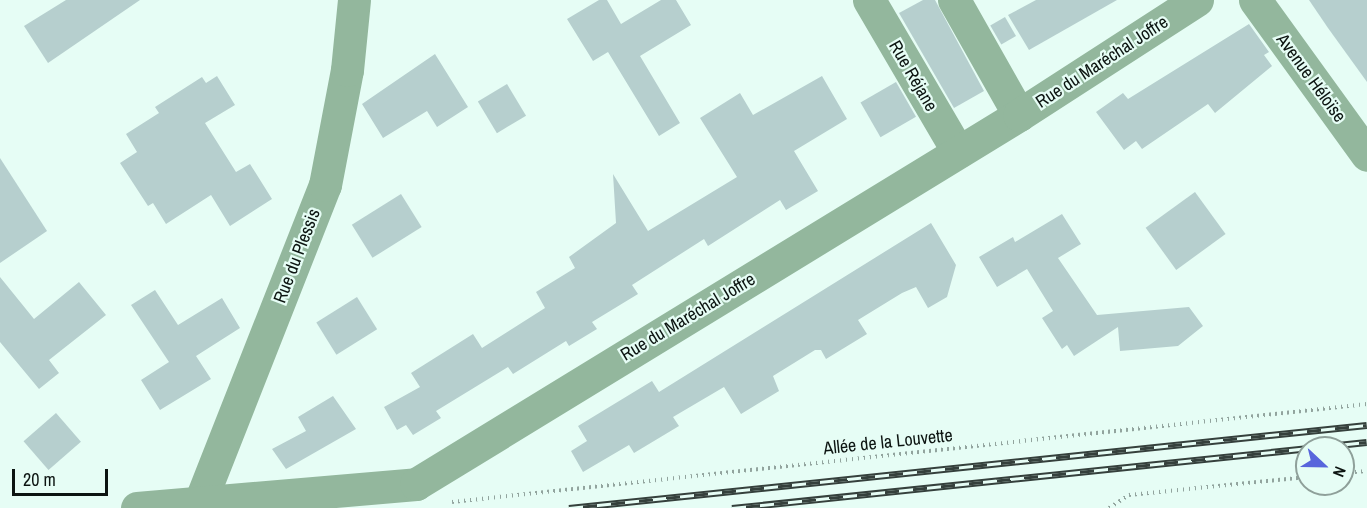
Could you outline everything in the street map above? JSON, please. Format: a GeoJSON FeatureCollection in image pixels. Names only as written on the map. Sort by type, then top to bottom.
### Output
{"type":"FeatureCollection","features":[{"type":"Feature","properties":{"kind":"street","name":"Rue du Plessis"},"geometry":{"type":"LineString","coordinates":[[200,502],[325,185],[347,70],[354,0]]}},
{"type":"Feature","properties":{"kind":"street","name":"Rue Réjane"},"geometry":{"type":"LineString","coordinates":[[869,0],[958,152]]}},
{"type":"Feature","properties":{"kind":"street"},"geometry":{"type":"LineString","coordinates":[[954,0],[1019,115]]}},
{"type":"Feature","properties":{"kind":"street","name":"Rue du Maréchal Joffre"},"geometry":{"type":"LineString","coordinates":[[137,508],[200,502],[238,502],[416,484],[1019,115],[1197,0]]}},
{"type":"Feature","properties":{"kind":"street","name":"Avenue Héloïse"},"geometry":{"type":"LineString","coordinates":[[1255,0],[1367,155]]}},
{"type":"Feature","properties":{"kind":"path","name":"Allée de la Louvette"},"geometry":{"type":"LineString","coordinates":[[416,484],[447,502],[1367,404]]}},
{"type":"Feature","properties":{"kind":"path"},"geometry":{"type":"LineString","coordinates":[[1109,508],[1129,495],[1295,478]]}},
{"type":"Feature","properties":{"kind":"building"},"geometry":{"type":"Polygon","coordinates":[[[66,0],[140,0],[48,63],[24,26],[66,0]]]}},
{"type":"Feature","properties":{"kind":"building"},"geometry":{"type":"Polygon","coordinates":[[[599,0],[607,0],[621,24],[661,0],[676,0],[691,25],[640,56],[680,123],[659,136],[608,52],[593,61],[567,19],[599,0]]]}},
{"type":"Feature","properties":{"kind":"building"},"geometry":{"type":"Polygon","coordinates":[[[923,0],[935,0],[984,91],[954,108],[899,13],[923,0]]]}},
{"type":"Feature","properties":{"kind":"building"},"geometry":{"type":"Polygon","coordinates":[[[1036,0],[1117,0],[1029,50],[1008,15],[1036,0]]]}},
{"type":"Feature","properties":{"kind":"building"},"geometry":{"type":"Polygon","coordinates":[[[1309,0],[1367,0],[1367,82],[1328,28],[1309,0]]]}},
{"type":"Feature","properties":{"kind":"building"},"geometry":{"type":"Polygon","coordinates":[[[1005,17],[1016,36],[1001,45],[990,26],[1005,17]]]}},
{"type":"Feature","properties":{"kind":"building"},"geometry":{"type":"Polygon","coordinates":[[[1249,24],[1269,52],[1264,55],[1272,66],[1215,113],[1208,104],[1142,149],[1136,141],[1124,150],[1096,112],[1123,93],[1128,99],[1249,24]]]}},
{"type":"Feature","properties":{"kind":"building"},"geometry":{"type":"Polygon","coordinates":[[[435,54],[468,107],[437,127],[427,111],[383,138],[362,104],[435,54]]]}},
{"type":"Feature","properties":{"kind":"building"},"geometry":{"type":"Polygon","coordinates":[[[217,76],[235,105],[205,123],[236,172],[250,164],[272,199],[230,226],[211,195],[166,224],[153,203],[148,206],[120,163],[137,152],[126,134],[159,113],[155,107],[202,77],[206,83],[217,76]]]}},
{"type":"Feature","properties":{"kind":"building"},"geometry":{"type":"Polygon","coordinates":[[[822,76],[847,119],[794,151],[818,191],[786,210],[780,200],[708,246],[704,239],[632,285],[638,294],[592,322],[597,329],[569,346],[566,341],[513,374],[508,367],[436,411],[441,418],[413,435],[406,425],[397,430],[384,407],[420,387],[411,373],[473,334],[482,348],[545,308],[536,292],[575,268],[569,257],[616,223],[613,174],[648,231],[737,177],[700,118],[740,93],[753,115],[822,76]]]}},
{"type":"Feature","properties":{"kind":"building"},"geometry":{"type":"Polygon","coordinates":[[[896,82],[916,117],[880,137],[860,102],[896,82]]]}},
{"type":"Feature","properties":{"kind":"building"},"geometry":{"type":"Polygon","coordinates":[[[507,84],[526,116],[497,133],[478,102],[507,84]]]}},
{"type":"Feature","properties":{"kind":"building"},"geometry":{"type":"Polygon","coordinates":[[[0,158],[47,231],[0,263],[0,158]]]}},
{"type":"Feature","properties":{"kind":"building"},"geometry":{"type":"Polygon","coordinates":[[[1195,192],[1226,234],[1176,270],[1146,228],[1195,192]]]}},
{"type":"Feature","properties":{"kind":"building"},"geometry":{"type":"Polygon","coordinates":[[[401,194],[422,227],[372,258],[352,225],[401,194]]]}},
{"type":"Feature","properties":{"kind":"building"},"geometry":{"type":"Polygon","coordinates":[[[1062,214],[1081,244],[1058,258],[1097,315],[1189,307],[1203,326],[1178,346],[1120,351],[1118,327],[1074,356],[1067,345],[1062,349],[1042,318],[1053,311],[1027,269],[997,287],[979,257],[1013,237],[1015,242],[1062,214]]]}},
{"type":"Feature","properties":{"kind":"building"},"geometry":{"type":"Polygon","coordinates":[[[931,223],[956,265],[947,297],[928,308],[916,287],[902,293],[858,320],[867,334],[826,359],[821,350],[815,350],[773,376],[779,391],[741,414],[724,387],[673,417],[679,426],[634,453],[629,445],[583,472],[571,451],[587,441],[578,426],[652,381],[659,392],[931,223]]]}},
{"type":"Feature","properties":{"kind":"building"},"geometry":{"type":"Polygon","coordinates":[[[0,277],[34,319],[79,282],[106,315],[49,360],[59,373],[39,389],[0,342],[0,277]]]}},
{"type":"Feature","properties":{"kind":"building"},"geometry":{"type":"Polygon","coordinates":[[[155,290],[178,325],[222,298],[240,328],[196,356],[211,379],[160,410],[141,380],[169,362],[131,305],[155,290]]]}},
{"type":"Feature","properties":{"kind":"building"},"geometry":{"type":"Polygon","coordinates":[[[357,297],[377,329],[336,355],[316,322],[357,297]]]}},
{"type":"Feature","properties":{"kind":"building"},"geometry":{"type":"Polygon","coordinates":[[[333,396],[356,429],[286,469],[272,449],[306,431],[298,417],[333,396]]]}},
{"type":"Feature","properties":{"kind":"building"},"geometry":{"type":"Polygon","coordinates":[[[56,413],[81,442],[48,470],[24,441],[56,413]]]}},
{"type":"Feature","properties":{"kind":"railway"},"geometry":{"type":"LineString","coordinates":[[569,508],[1367,425]]}},
{"type":"Feature","properties":{"kind":"railway"},"geometry":{"type":"LineString","coordinates":[[732,508],[1367,442]]}}]}
